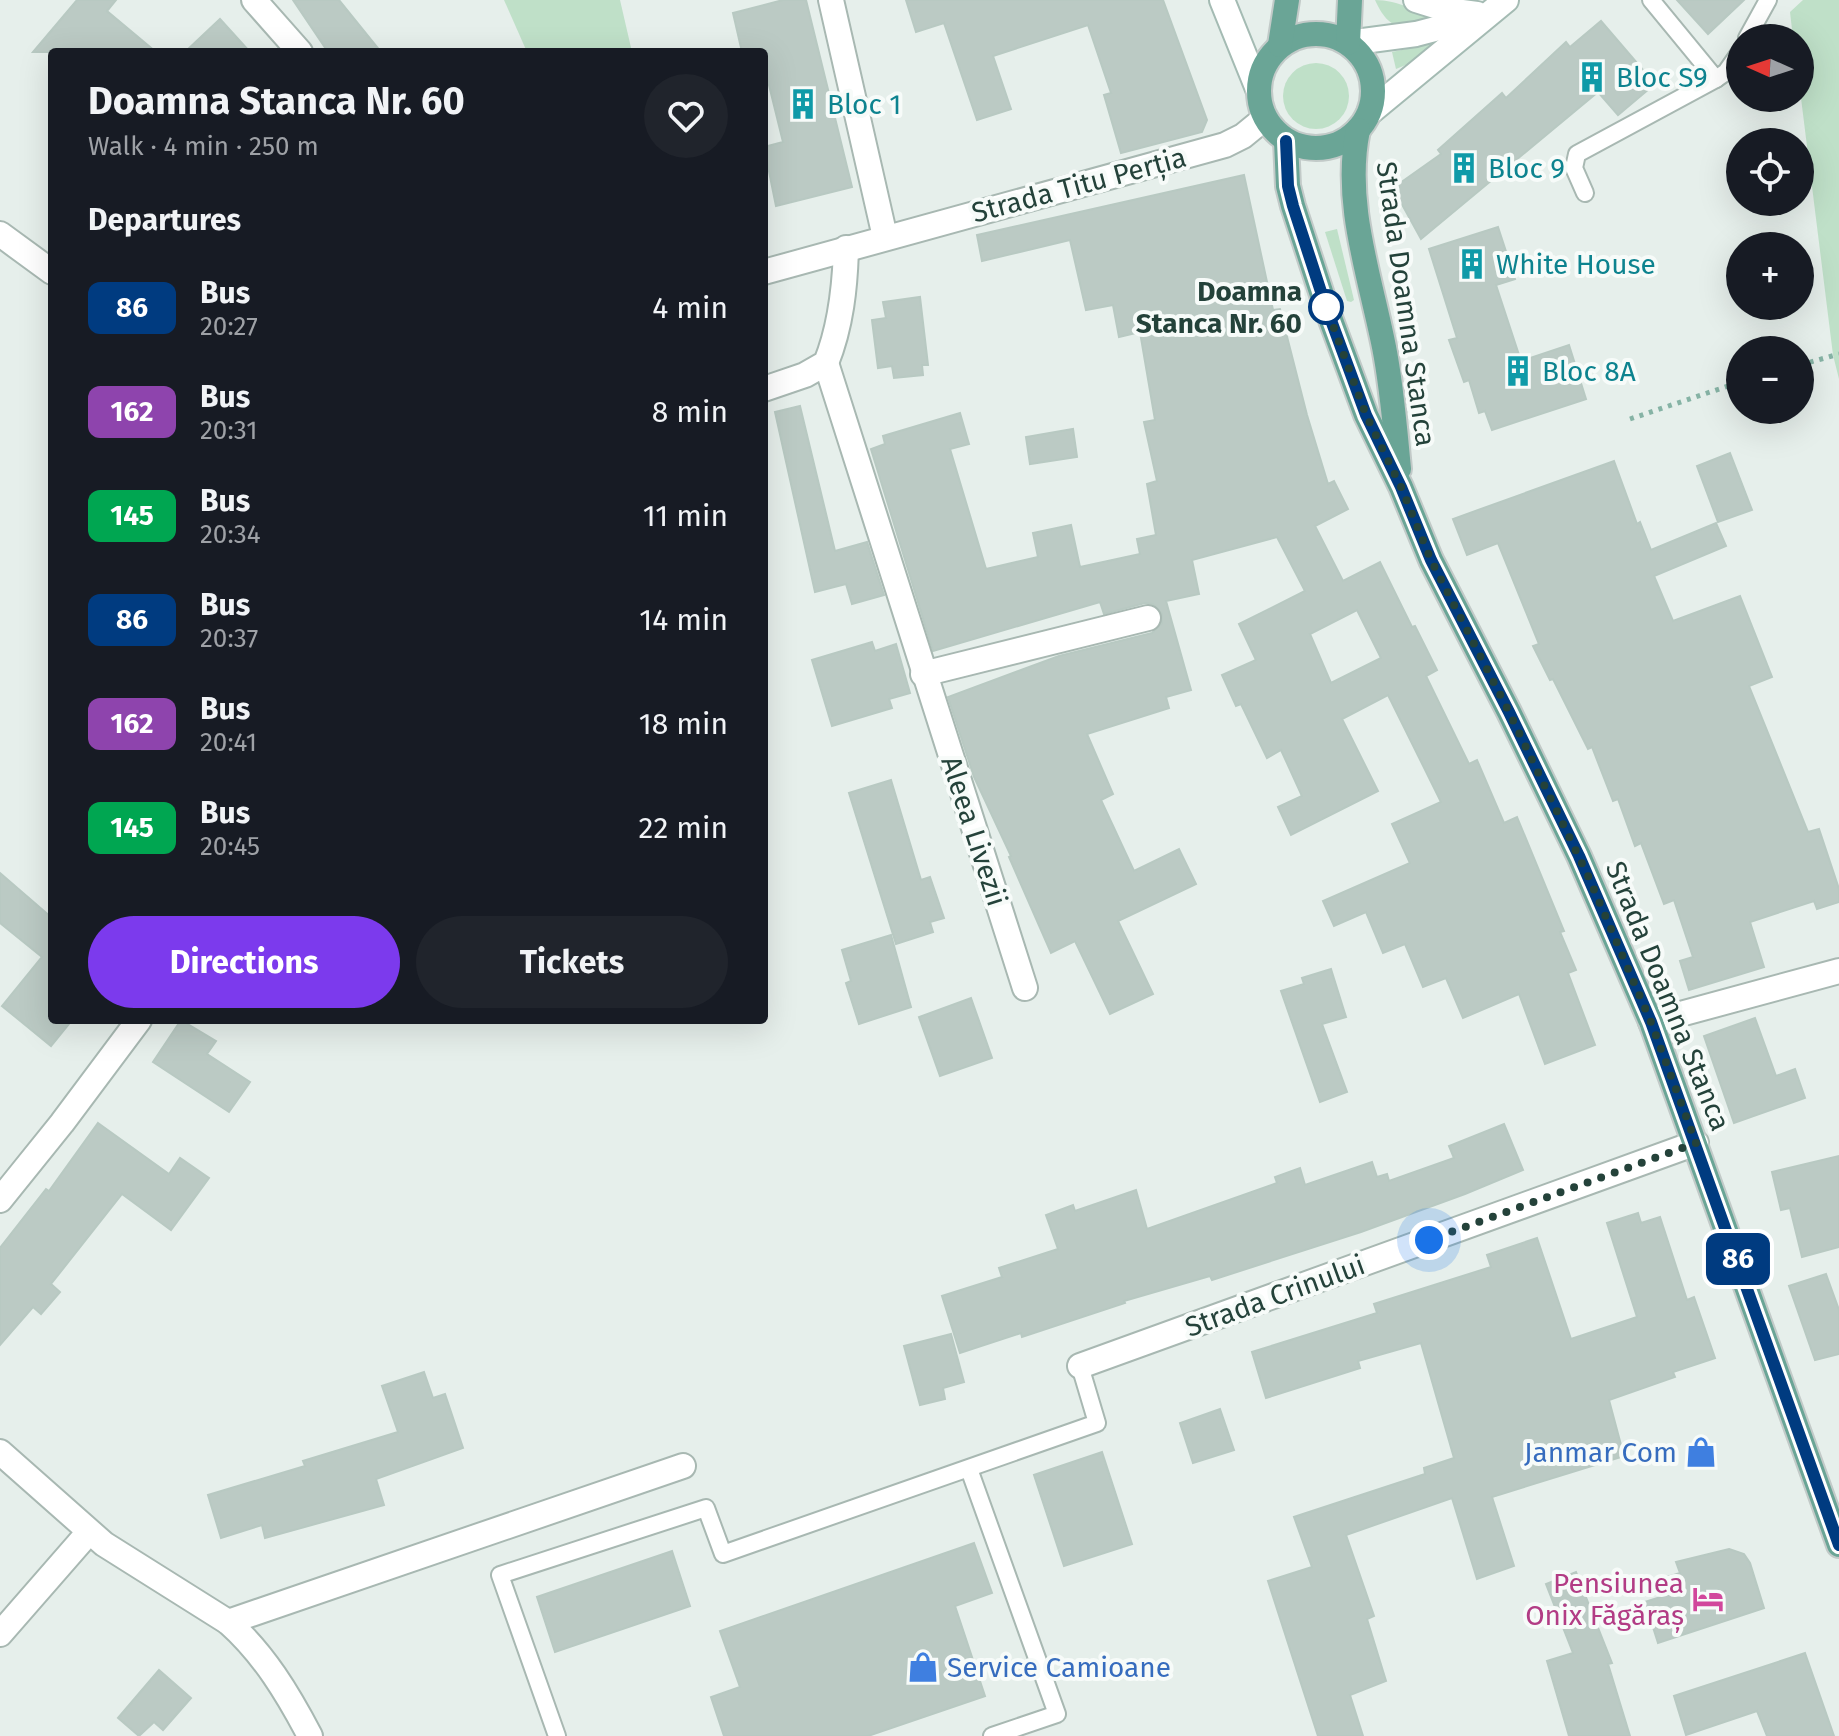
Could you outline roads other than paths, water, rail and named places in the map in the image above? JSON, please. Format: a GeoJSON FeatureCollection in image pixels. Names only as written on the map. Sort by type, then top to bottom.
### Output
{"type":"FeatureCollection","features":[{"type":"Feature","properties":{"kind":"main road"},"geometry":{"type":"LineString","coordinates":[[1280,45],[1287,0]]}},
{"type":"Feature","properties":{"kind":"main road"},"geometry":{"type":"LineString","coordinates":[[1348,43],[1350,0]]}},
{"type":"Feature","properties":{"kind":"main road"},"geometry":{"type":"LineString","coordinates":[[1313,33],[1331,35],[1348,43],[1362,56],[1371,74],[1373,94],[1364,121],[1343,142],[1324,148],[1305,148],[1286,141],[1265,118],[1258,89],[1261,72],[1280,45],[1313,33]]}},
{"type":"Feature","properties":{"kind":"main road","name":"Strada Doamna Stanca"},"geometry":{"type":"LineString","coordinates":[[1364,121],[1354,153],[1354,192],[1384,348],[1401,487]]}},
{"type":"Feature","properties":{"kind":"main road","name":"Strada Doamna Stanca"},"geometry":{"type":"LineString","coordinates":[[1286,141],[1288,186],[1325,304],[1366,415],[1401,487],[1431,560],[1579,856],[1651,1022],[1839,1545]]}},
{"type":"Feature","properties":{"kind":"street"},"geometry":{"type":"LineString","coordinates":[[254,0],[296,48]]}},
{"type":"Feature","properties":{"kind":"street"},"geometry":{"type":"LineString","coordinates":[[831,0],[885,237]]}},
{"type":"Feature","properties":{"kind":"street"},"geometry":{"type":"LineString","coordinates":[[1222,0],[1258,89]]}},
{"type":"Feature","properties":{"kind":"street"},"geometry":{"type":"LineString","coordinates":[[1416,0],[1448,10],[1487,15]]}},
{"type":"Feature","properties":{"kind":"street"},"geometry":{"type":"LineString","coordinates":[[1364,121],[1506,0]]}},
{"type":"Feature","properties":{"kind":"street"},"geometry":{"type":"LineString","coordinates":[[1348,43],[1430,31],[1487,15]]}},
{"type":"Feature","properties":{"kind":"street","name":"Strada Titu Perția"},"geometry":{"type":"LineString","coordinates":[[768,271],[1225,145],[1243,136],[1265,118]]}},
{"type":"Feature","properties":{"kind":"street"},"geometry":{"type":"LineString","coordinates":[[0,234],[48,269]]}},
{"type":"Feature","properties":{"kind":"street"},"geometry":{"type":"LineString","coordinates":[[768,388],[805,375],[826,363],[840,317],[846,248]]}},
{"type":"Feature","properties":{"kind":"street","name":"Aleea Livezii"},"geometry":{"type":"LineString","coordinates":[[826,363],[1025,988]]}},
{"type":"Feature","properties":{"kind":"street"},"geometry":{"type":"LineString","coordinates":[[923,674],[1148,618]]}},
{"type":"Feature","properties":{"kind":"street"},"geometry":{"type":"LineString","coordinates":[[1651,1022],[1839,971]]}},
{"type":"Feature","properties":{"kind":"street"},"geometry":{"type":"LineString","coordinates":[[0,1200],[136,1024]]}},
{"type":"Feature","properties":{"kind":"street","name":"Strada Crinului"},"geometry":{"type":"LineString","coordinates":[[1080,1366],[1696,1143]]}},
{"type":"Feature","properties":{"kind":"street"},"geometry":{"type":"LineString","coordinates":[[0,1452],[89,1532],[228,1622],[245,1637],[274,1673],[310,1736]]}},
{"type":"Feature","properties":{"kind":"street"},"geometry":{"type":"LineString","coordinates":[[228,1622],[683,1466]]}},
{"type":"Feature","properties":{"kind":"street"},"geometry":{"type":"LineString","coordinates":[[0,1634],[89,1532]]}},
{"type":"Feature","properties":{"kind":"lane"},"geometry":{"type":"LineString","coordinates":[[1651,0],[1716,79]]}},
{"type":"Feature","properties":{"kind":"lane"},"geometry":{"type":"LineString","coordinates":[[1755,24],[1768,0]]}},
{"type":"Feature","properties":{"kind":"lane"},"geometry":{"type":"LineString","coordinates":[[1585,193],[1574,168],[1577,154],[1726,72]]}},
{"type":"Feature","properties":{"kind":"lane"},"geometry":{"type":"LineString","coordinates":[[557,1736],[500,1575],[706,1508],[723,1554],[1097,1423],[1080,1366]]}},
{"type":"Feature","properties":{"kind":"lane"},"geometry":{"type":"LineString","coordinates":[[969,1469],[1057,1714],[992,1736]]}},
{"type":"Feature","properties":{"kind":"place","name":"Bloc S9"},"geometry":{"type":"Point","coordinates":[1592,77]}},
{"type":"Feature","properties":{"kind":"place","name":"Bloc 1"},"geometry":{"type":"Point","coordinates":[803,104]}},
{"type":"Feature","properties":{"kind":"place","name":"Bloc 9"},"geometry":{"type":"Point","coordinates":[1464,168]}},
{"type":"Feature","properties":{"kind":"place","name":"White House"},"geometry":{"type":"Point","coordinates":[1472,264]}},
{"type":"Feature","properties":{"kind":"place","name":"Doamna Stanca Nr. 60"},"geometry":{"type":"Point","coordinates":[1326,307]}},
{"type":"Feature","properties":{"kind":"place","name":"Bloc 8A"},"geometry":{"type":"Point","coordinates":[1518,371]}},
{"type":"Feature","properties":{"kind":"place","name":"Janmar Com"},"geometry":{"type":"Point","coordinates":[1701,1452]}},
{"type":"Feature","properties":{"kind":"place","name":"Pensiunea Onix Făgăraș"},"geometry":{"type":"Point","coordinates":[1708,1599]}},
{"type":"Feature","properties":{"kind":"place","name":"Service Camioane"},"geometry":{"type":"Point","coordinates":[923,1667]}}]}
